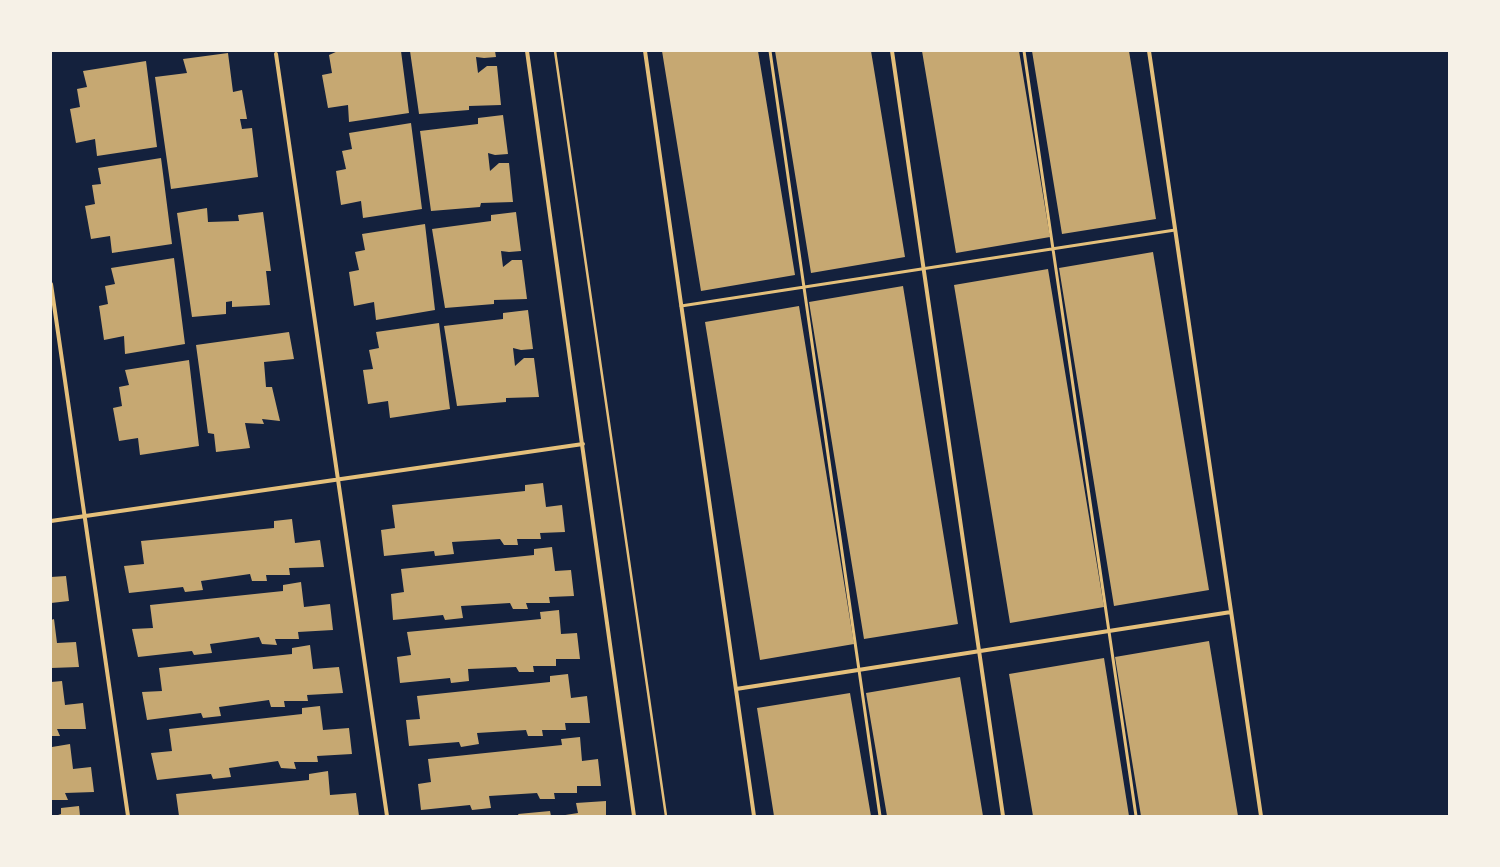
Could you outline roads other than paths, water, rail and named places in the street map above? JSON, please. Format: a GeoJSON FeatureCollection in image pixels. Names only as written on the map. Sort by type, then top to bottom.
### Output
{"type":"FeatureCollection","features":[{"type":"Feature","properties":{"kind":"street"},"geometry":{"type":"LineString","coordinates":[[527,51],[634,816]]}},
{"type":"Feature","properties":{"kind":"street"},"geometry":{"type":"LineString","coordinates":[[645,51],[754,816]]}},
{"type":"Feature","properties":{"kind":"street"},"geometry":{"type":"LineString","coordinates":[[892,51],[1003,816]]}},
{"type":"Feature","properties":{"kind":"street"},"geometry":{"type":"LineString","coordinates":[[1149,51],[1261,816]]}},
{"type":"Feature","properties":{"kind":"street"},"geometry":{"type":"LineString","coordinates":[[276,54],[387,816]]}},
{"type":"Feature","properties":{"kind":"street"},"geometry":{"type":"LineString","coordinates":[[51,284],[128,816]]}},
{"type":"Feature","properties":{"kind":"street"},"geometry":{"type":"LineString","coordinates":[[51,521],[583,444]]}},
{"type":"Feature","properties":{"kind":"street"},"geometry":{"type":"LineString","coordinates":[[736,689],[1231,612]]}},
{"type":"Feature","properties":{"kind":"lane"},"geometry":{"type":"LineString","coordinates":[[770,51],[880,816]]}},
{"type":"Feature","properties":{"kind":"lane"},"geometry":{"type":"LineString","coordinates":[[1024,51],[1136,816]]}},
{"type":"Feature","properties":{"kind":"lane"},"geometry":{"type":"LineString","coordinates":[[681,306],[1175,230]]}}]}
